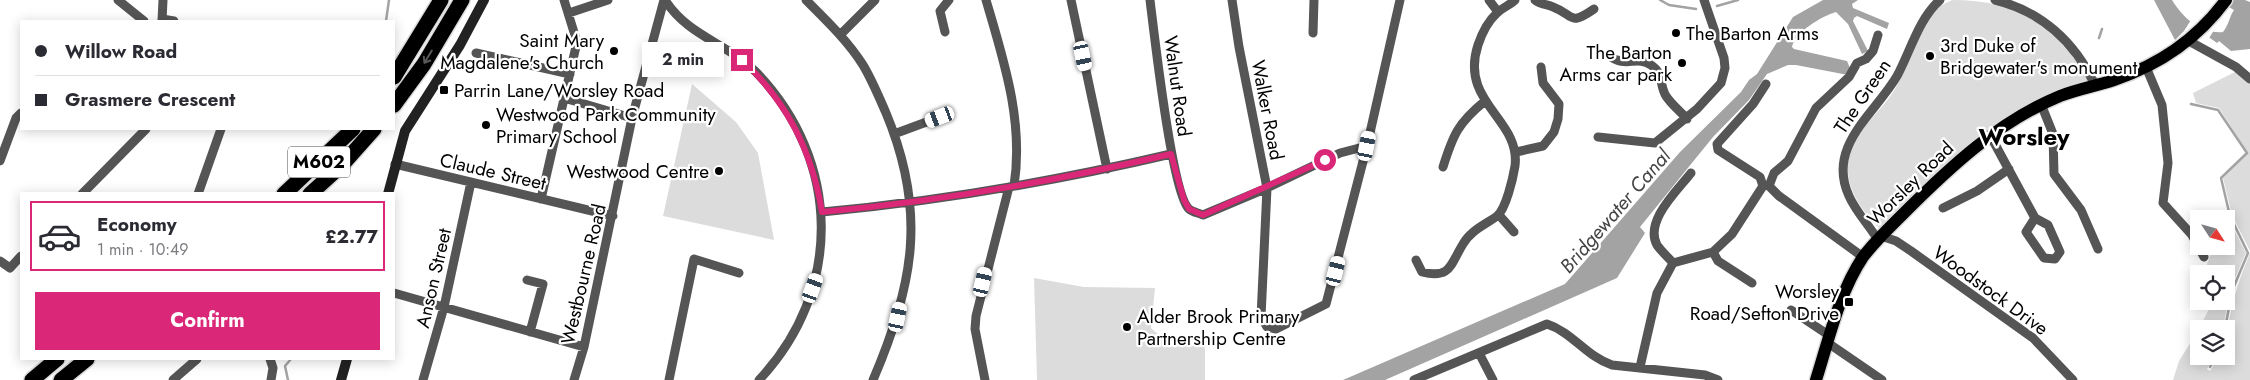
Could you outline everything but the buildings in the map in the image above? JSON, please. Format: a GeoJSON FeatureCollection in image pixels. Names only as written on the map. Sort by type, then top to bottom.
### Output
{"type":"FeatureCollection","features":[{"type":"Feature","properties":{"kind":"highway"},"geometry":{"type":"LineString","coordinates":[[395,75],[441,0]]}},
{"type":"Feature","properties":{"kind":"highway"},"geometry":{"type":"LineString","coordinates":[[395,104],[424,64],[462,0]]}},
{"type":"Feature","properties":{"kind":"highway","name":"M602"},"geometry":{"type":"LineString","coordinates":[[286,192],[352,130]]}},
{"type":"Feature","properties":{"kind":"highway","name":"M602"},"geometry":{"type":"LineString","coordinates":[[312,192],[342,165],[373,130]]}},
{"type":"Feature","properties":{"kind":"highway"},"geometry":{"type":"LineString","coordinates":[[32,380],[56,360]]}},
{"type":"Feature","properties":{"kind":"highway"},"geometry":{"type":"LineString","coordinates":[[61,380],[86,360]]}},
{"type":"Feature","properties":{"kind":"main road"},"geometry":{"type":"LineString","coordinates":[[388,192],[405,131],[452,59],[484,0]]}},
{"type":"Feature","properties":{"kind":"main road","name":"Worsley Road"},"geometry":{"type":"LineString","coordinates":[[1816,380],[1845,290],[1863,257],[1929,187],[1990,135],[2041,104],[2146,68],[2190,38],[2226,0]]}},
{"type":"Feature","properties":{"kind":"main road"},"geometry":{"type":"LineString","coordinates":[[341,380],[347,360]]}},
{"type":"Feature","properties":{"kind":"street"},"geometry":{"type":"LineString","coordinates":[[118,0],[143,20]]}},
{"type":"Feature","properties":{"kind":"street"},"geometry":{"type":"LineString","coordinates":[[162,20],[163,0]]}},
{"type":"Feature","properties":{"kind":"street"},"geometry":{"type":"LineString","coordinates":[[541,199],[577,42],[564,0]]}},
{"type":"Feature","properties":{"kind":"street"},"geometry":{"type":"LineString","coordinates":[[569,13],[608,0]]}},
{"type":"Feature","properties":{"kind":"street"},"geometry":{"type":"LineString","coordinates":[[664,0],[685,25],[742,60],[772,93],[792,124],[811,163],[822,212],[818,275],[789,342],[759,380]]}},
{"type":"Feature","properties":{"kind":"street","name":"Westbourne Road"},"geometry":{"type":"LineString","coordinates":[[574,380],[584,347],[613,216],[632,118],[664,0]]}},
{"type":"Feature","properties":{"kind":"street"},"geometry":{"type":"LineString","coordinates":[[806,0],[840,35],[863,65],[894,134],[902,160],[910,203],[912,244],[908,272],[898,317],[873,380]]}},
{"type":"Feature","properties":{"kind":"street"},"geometry":{"type":"LineString","coordinates":[[840,35],[875,0]]}},
{"type":"Feature","properties":{"kind":"street"},"geometry":{"type":"LineString","coordinates":[[945,32],[940,11],[949,0]]}},
{"type":"Feature","properties":{"kind":"street"},"geometry":{"type":"LineString","coordinates":[[984,380],[975,329],[976,316],[1011,187],[1017,147],[1012,97],[986,0]]}},
{"type":"Feature","properties":{"kind":"street"},"geometry":{"type":"LineString","coordinates":[[1071,0],[1107,168]]}},
{"type":"Feature","properties":{"kind":"street","name":"Walnut Road"},"geometry":{"type":"LineString","coordinates":[[1150,0],[1171,154],[1184,200],[1189,209],[1203,215],[1267,188],[1340,153],[1367,146]]}},
{"type":"Feature","properties":{"kind":"street","name":"Walker Road"},"geometry":{"type":"LineString","coordinates":[[1232,0],[1239,47],[1267,188],[1261,317],[1267,327],[1276,329],[1326,304],[1367,146]]}},
{"type":"Feature","properties":{"kind":"street"},"geometry":{"type":"LineString","coordinates":[[1313,33],[1314,0]]}},
{"type":"Feature","properties":{"kind":"street"},"geometry":{"type":"LineString","coordinates":[[1367,146],[1400,0]]}},
{"type":"Feature","properties":{"kind":"street"},"geometry":{"type":"LineString","coordinates":[[1489,0],[1498,12]]}},
{"type":"Feature","properties":{"kind":"street"},"geometry":{"type":"LineString","coordinates":[[1416,260],[1422,272],[1434,275],[1442,274],[1454,262],[1463,244],[1472,232],[1499,215],[1512,179],[1516,152],[1509,136],[1485,101],[1474,74],[1476,52],[1482,33],[1498,12],[1515,0]]}},
{"type":"Feature","properties":{"kind":"street"},"geometry":{"type":"LineString","coordinates":[[1535,0],[1540,4],[1556,8],[1570,18],[1581,18],[1594,9]]}},
{"type":"Feature","properties":{"kind":"street"},"geometry":{"type":"LineString","coordinates":[[1598,137],[1655,143],[1686,119],[1718,89],[1725,68],[1723,52],[1704,0]]}},
{"type":"Feature","properties":{"kind":"street","name":"The Green"},"geometry":{"type":"LineString","coordinates":[[1880,238],[1848,193],[1844,171],[1846,149],[1854,132],[1892,84],[1927,17],[1940,0]]}},
{"type":"Feature","properties":{"kind":"street"},"geometry":{"type":"LineString","coordinates":[[1995,0],[2023,8],[2052,28],[2079,55],[2095,85]]}},
{"type":"Feature","properties":{"kind":"street"},"geometry":{"type":"LineString","coordinates":[[1863,257],[1779,196],[1769,186],[1774,172],[1788,161],[1816,108],[1849,76],[1857,63],[1866,59],[1873,51],[1878,35]]}},
{"type":"Feature","properties":{"kind":"street"},"geometry":{"type":"LineString","coordinates":[[2190,38],[2236,67],[2250,79]]}},
{"type":"Feature","properties":{"kind":"street"},"geometry":{"type":"LineString","coordinates":[[476,53],[570,74]]}},
{"type":"Feature","properties":{"kind":"street"},"geometry":{"type":"LineString","coordinates":[[1608,55],[1621,62],[1641,61],[1654,67],[1662,77],[1665,95],[1686,119]]}},
{"type":"Feature","properties":{"kind":"street"},"geometry":{"type":"LineString","coordinates":[[1516,152],[1543,146],[1550,139],[1558,119],[1558,104],[1543,83],[1541,67]]}},
{"type":"Feature","properties":{"kind":"street"},"geometry":{"type":"LineString","coordinates":[[2146,68],[2162,105],[2168,163],[2163,203],[2192,235],[2204,257]]}},
{"type":"Feature","properties":{"kind":"street"},"geometry":{"type":"LineString","coordinates":[[1640,367],[1657,293],[1673,263],[1713,252],[1732,234],[1763,186],[1760,177],[1718,150],[1717,144],[1753,104],[1766,84]]}},
{"type":"Feature","properties":{"kind":"street"},"geometry":{"type":"LineString","coordinates":[[564,98],[632,118]]}},
{"type":"Feature","properties":{"kind":"street"},"geometry":{"type":"LineString","coordinates":[[1443,167],[1457,127],[1466,116],[1485,101]]}},
{"type":"Feature","properties":{"kind":"street"},"geometry":{"type":"LineString","coordinates":[[2041,104],[2053,134],[2054,174],[2081,210],[2098,249]]}},
{"type":"Feature","properties":{"kind":"street"},"geometry":{"type":"LineString","coordinates":[[0,161],[16,118],[20,114]]}},
{"type":"Feature","properties":{"kind":"street"},"geometry":{"type":"LineString","coordinates":[[894,134],[940,117]]}},
{"type":"Feature","properties":{"kind":"street"},"geometry":{"type":"LineString","coordinates":[[84,192],[145,130]]}},
{"type":"Feature","properties":{"kind":"street"},"geometry":{"type":"LineString","coordinates":[[199,192],[221,130]]}},
{"type":"Feature","properties":{"kind":"street"},"geometry":{"type":"LineString","coordinates":[[1990,135],[2035,218],[2048,225],[2060,252],[2055,259],[2044,258],[2026,232],[2035,218]]}},
{"type":"Feature","properties":{"kind":"street"},"geometry":{"type":"LineString","coordinates":[[822,212],[910,203],[1011,187],[1171,154]]}},
{"type":"Feature","properties":{"kind":"street","name":"Claude Street"},"geometry":{"type":"LineString","coordinates":[[395,164],[613,216]]}},
{"type":"Feature","properties":{"kind":"street"},"geometry":{"type":"LineString","coordinates":[[1943,208],[1977,191],[2009,169]]}},
{"type":"Feature","properties":{"kind":"street"},"geometry":{"type":"LineString","coordinates":[[1673,263],[1657,245],[1654,235],[1656,223],[1691,173]]}},
{"type":"Feature","properties":{"kind":"street","name":"Anson Street"},"geometry":{"type":"LineString","coordinates":[[423,380],[444,307],[471,182]]}},
{"type":"Feature","properties":{"kind":"street"},"geometry":{"type":"LineString","coordinates":[[1499,215],[1514,232]]}},
{"type":"Feature","properties":{"kind":"street","name":"Woodstock Drive"},"geometry":{"type":"LineString","coordinates":[[1880,238],[1896,242],[1911,251],[2033,338],[2073,380]]}},
{"type":"Feature","properties":{"kind":"street"},"geometry":{"type":"LineString","coordinates":[[1713,252],[1718,260],[1752,283]]}},
{"type":"Feature","properties":{"kind":"street"},"geometry":{"type":"LineString","coordinates":[[0,261],[10,268],[20,257]]}},
{"type":"Feature","properties":{"kind":"street"},"geometry":{"type":"LineString","coordinates":[[669,380],[694,259],[739,273]]}},
{"type":"Feature","properties":{"kind":"street"},"geometry":{"type":"LineString","coordinates":[[527,280],[544,284],[530,332]]}},
{"type":"Feature","properties":{"kind":"street"},"geometry":{"type":"LineString","coordinates":[[395,293],[584,347]]}},
{"type":"Feature","properties":{"kind":"street"},"geometry":{"type":"LineString","coordinates":[[1791,310],[1882,380]]}},
{"type":"Feature","properties":{"kind":"street"},"geometry":{"type":"LineString","coordinates":[[1414,380],[1547,324],[1559,328],[1600,361],[1612,365],[1705,376],[1718,380]]}},
{"type":"Feature","properties":{"kind":"street"},"geometry":{"type":"LineString","coordinates":[[1479,353],[1493,380]]}},
{"type":"Feature","properties":{"kind":"street"},"geometry":{"type":"LineString","coordinates":[[173,380],[196,360]]}},
{"type":"Feature","properties":{"kind":"street"},"geometry":{"type":"LineString","coordinates":[[270,360],[274,368],[270,380]]}},
{"type":"Feature","properties":{"kind":"shaded area"},"geometry":{"type":"Polygon","coordinates":[[[1823,0],[1858,0],[1852,4],[1853,8],[1889,23],[1887,29],[1857,16],[1854,18],[1853,21],[1868,51],[1862,54],[1848,24],[1836,12],[1824,17],[1804,30],[1794,41],[1792,47],[1847,61],[1850,68],[1848,75],[1796,65],[1788,65],[1767,74],[1749,100],[1713,137],[1640,227],[1645,233],[1617,278],[1385,380],[1343,380],[1565,284],[1680,152],[1757,74],[1793,17],[1823,0]]]}},
{"type":"Feature","properties":{"kind":"shaded area"},"geometry":{"type":"Polygon","coordinates":[[[1952,0],[1975,1],[1995,5],[2014,10],[2030,19],[2046,29],[2060,43],[2088,77],[2086,83],[2041,100],[1880,229],[1861,207],[1852,191],[1848,173],[1850,152],[1860,133],[1895,89],[1930,17],[1937,9],[1952,0]]]}},
{"type":"Feature","properties":{"kind":"shaded area"},"geometry":{"type":"Polygon","coordinates":[[[2154,0],[2172,0],[2193,24],[2215,32],[2223,32],[2234,10],[2217,0],[2245,0],[2250,2],[2250,49],[2231,51],[2219,41],[2217,43],[2210,38],[2184,31],[2175,40],[2154,0]]]}},
{"type":"Feature","properties":{"kind":"shaded area"},"geometry":{"type":"Polygon","coordinates":[[[2237,71],[2250,81],[2250,251],[2235,221],[2235,210],[2231,210],[2223,178],[2248,153],[2219,108],[2196,103],[2193,93],[2237,71]]]}},
{"type":"Feature","properties":{"kind":"shaded area"},"geometry":{"type":"Polygon","coordinates":[[[692,84],[736,122],[758,153],[774,240],[663,216],[692,84]]]}},
{"type":"Feature","properties":{"kind":"shaded area"},"geometry":{"type":"Polygon","coordinates":[[[2235,232],[2246,253],[2235,278],[2235,265],[2207,264],[2210,255],[2235,255],[2235,232]]]}},
{"type":"Feature","properties":{"kind":"shaded area"},"geometry":{"type":"Polygon","coordinates":[[[2250,253],[2250,380],[2173,380],[2179,361],[2190,343],[2190,365],[2209,365],[2207,369],[2210,371],[2214,365],[2235,365],[2235,320],[2229,320],[2231,310],[2235,310],[2235,296],[2250,253]]]}},
{"type":"Feature","properties":{"kind":"shaded area"},"geometry":{"type":"Polygon","coordinates":[[[1034,278],[1084,287],[1155,288],[1151,328],[1169,341],[1205,347],[1205,380],[1037,380],[1034,278]]]}},
{"type":"Feature","properties":{"kind":"shaded area"},"geometry":{"type":"Polygon","coordinates":[[[2208,310],[2226,310],[2225,320],[2204,320],[2208,310]]]}},
{"type":"Feature","properties":{"kind":"pier"},"geometry":{"type":"Polygon","coordinates":[[[2191,20],[2214,30],[2208,40],[2184,31],[2191,20]]]}},
{"type":"Feature","properties":{"kind":"waterway"},"geometry":{"type":"LineString","coordinates":[[386,20],[389,0]]}},
{"type":"Feature","properties":{"kind":"waterway"},"geometry":{"type":"LineString","coordinates":[[1660,0],[1669,5],[1696,9]]}},
{"type":"Feature","properties":{"kind":"waterway"},"geometry":{"type":"LineString","coordinates":[[1717,6],[1738,0]]}},
{"type":"Feature","properties":{"kind":"waterway"},"geometry":{"type":"LineString","coordinates":[[2099,38],[2102,29]]}},
{"type":"Feature","properties":{"kind":"waterway"},"geometry":{"type":"LineString","coordinates":[[2191,104],[2218,110],[2247,153],[2221,178],[2230,216],[2248,253],[2232,291],[2227,320]]}},
{"type":"Feature","properties":{"kind":"waterway"},"geometry":{"type":"LineString","coordinates":[[288,380],[285,366],[290,360]]}},
{"type":"Feature","properties":{"kind":"place","name":"The Barton Arms"},"geometry":{"type":"Point","coordinates":[1676,33]}},
{"type":"Feature","properties":{"kind":"place","name":"Saint Mary Magdalene's Church"},"geometry":{"type":"Point","coordinates":[614,51]}},
{"type":"Feature","properties":{"kind":"place","name":"3rd Duke of Bridgewater's monument"},"geometry":{"type":"Point","coordinates":[1930,56]}},
{"type":"Feature","properties":{"kind":"place","name":"The Barton Arms car park"},"geometry":{"type":"Point","coordinates":[1682,63]}},
{"type":"Feature","properties":{"kind":"place","name":"Parrin Lane/Worsley Road"},"geometry":{"type":"Point","coordinates":[444,90]}},
{"type":"Feature","properties":{"kind":"place","name":"Westwood Park Community Primary School"},"geometry":{"type":"Point","coordinates":[486,125]}},
{"type":"Feature","properties":{"kind":"place","name":"Westwood Centre"},"geometry":{"type":"Point","coordinates":[719,171]}},
{"type":"Feature","properties":{"kind":"place","name":"Worsley Road/Sefton Drive"},"geometry":{"type":"Point","coordinates":[1849,302]}},
{"type":"Feature","properties":{"kind":"place","name":"Alder Brook Primary Partnership Centre"},"geometry":{"type":"Point","coordinates":[1127,327]}},
{"type":"Feature","properties":{"kind":"district","name":"Worsley"},"geometry":{"type":"Point","coordinates":[2024,137]}},
{"type":"Feature","properties":{"kind":"route"},"geometry":{"type":"LineString","coordinates":[[742,60],[767,86],[782,107],[803,144],[817,183],[822,212],[910,203],[1009,187],[1171,154],[1184,200],[1189,209],[1203,215],[1267,188],[1325,160]]}},
{"type":"Feature","properties":{"kind":"water label","name":"Bridgewater Canal"},"geometry":{"type":"Point","coordinates":[1615,211]}}]}
